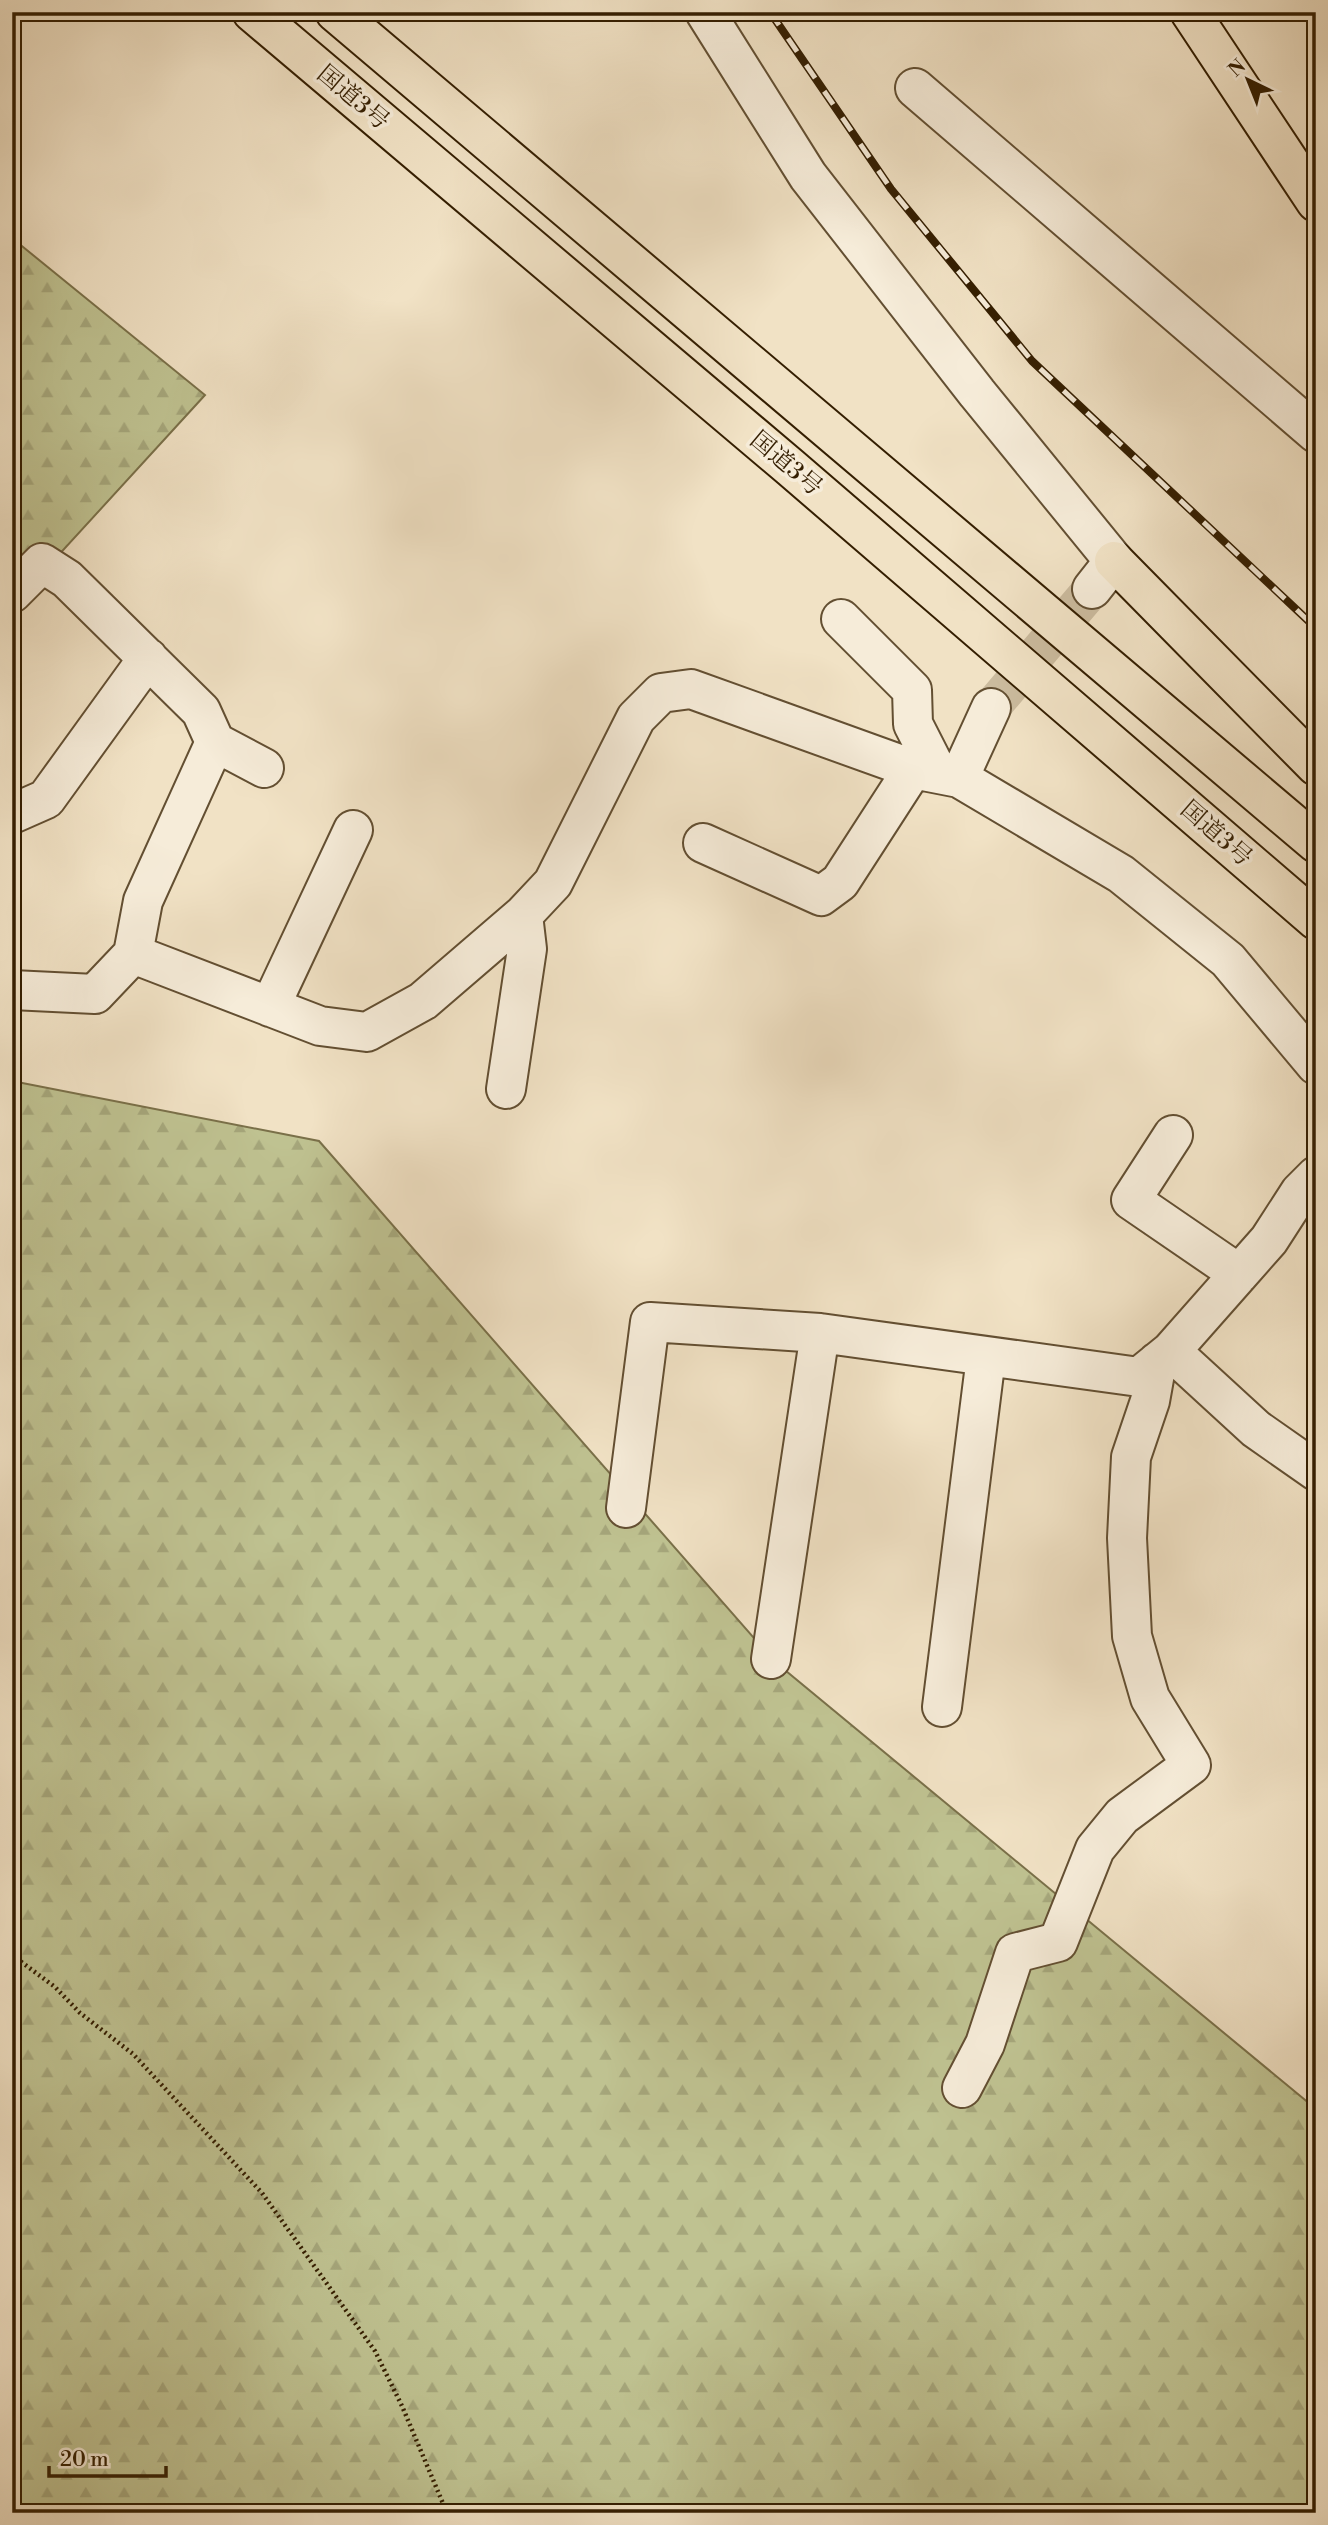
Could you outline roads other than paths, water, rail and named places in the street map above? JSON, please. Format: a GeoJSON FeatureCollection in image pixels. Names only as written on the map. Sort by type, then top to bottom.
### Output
{"type":"FeatureCollection","features":[{"type":"Feature","properties":{"kind":"main road","name":"国道3号"},"geometry":{"type":"LineString","coordinates":[[252,12],[790,467],[1316,920]]}},
{"type":"Feature","properties":{"kind":"main road"},"geometry":{"type":"LineString","coordinates":[[335,12],[1316,843]]}},
{"type":"Feature","properties":{"kind":"main road"},"geometry":{"type":"LineString","coordinates":[[1190,12],[1316,202]]}},
{"type":"Feature","properties":{"kind":"main road"},"geometry":{"type":"LineString","coordinates":[[1103,575],[1316,766]]}},
{"type":"Feature","properties":{"kind":"street"},"geometry":{"type":"LineString","coordinates":[[705,12],[808,176],[977,393],[1103,575]]}},
{"type":"Feature","properties":{"kind":"street"},"geometry":{"type":"LineString","coordinates":[[915,88],[1316,433]]}},
{"type":"Feature","properties":{"kind":"street"},"geometry":{"type":"LineString","coordinates":[[12,593],[42,563],[67,579],[201,711],[215,742],[264,768]]}},
{"type":"Feature","properties":{"kind":"street"},"geometry":{"type":"LineString","coordinates":[[841,619],[912,690],[913,724],[937,773]]}},
{"type":"Feature","properties":{"kind":"street"},"geometry":{"type":"LineString","coordinates":[[12,814],[46,799],[148,658]]}},
{"type":"Feature","properties":{"kind":"street"},"geometry":{"type":"LineString","coordinates":[[133,954],[320,1026],[367,1032],[423,1001],[523,915],[553,883],[636,718],[661,693],[691,689],[937,773],[1121,874],[1228,960],[1316,1065]]}},
{"type":"Feature","properties":{"kind":"street"},"geometry":{"type":"LineString","coordinates":[[703,843],[821,896],[840,882],[991,708]]}},
{"type":"Feature","properties":{"kind":"street"},"geometry":{"type":"LineString","coordinates":[[12,990],[95,993],[133,954],[143,901],[215,742]]}},
{"type":"Feature","properties":{"kind":"street"},"geometry":{"type":"LineString","coordinates":[[270,1007],[353,830]]}},
{"type":"Feature","properties":{"kind":"street"},"geometry":{"type":"LineString","coordinates":[[506,1088],[527,949],[523,915]]}},
{"type":"Feature","properties":{"kind":"street"},"geometry":{"type":"LineString","coordinates":[[1173,1135],[1131,1200],[1239,1274]]}},
{"type":"Feature","properties":{"kind":"street"},"geometry":{"type":"LineString","coordinates":[[626,1508],[650,1322],[820,1333],[1139,1377],[1164,1356],[1269,1240],[1300,1192],[1316,1176]]}},
{"type":"Feature","properties":{"kind":"street"},"geometry":{"type":"LineString","coordinates":[[771,1659],[820,1333]]}},
{"type":"Feature","properties":{"kind":"street"},"geometry":{"type":"LineString","coordinates":[[1164,1356],[1256,1429],[1316,1471]]}},
{"type":"Feature","properties":{"kind":"street"},"geometry":{"type":"LineString","coordinates":[[962,2088],[985,2044],[1015,1953],[1058,1942],[1095,1849],[1122,1816],[1191,1765],[1150,1698],[1132,1636],[1127,1538],[1131,1457],[1164,1356]]}},
{"type":"Feature","properties":{"kind":"street"},"geometry":{"type":"LineString","coordinates":[[942,1707],[986,1357]]}},
{"type":"Feature","properties":{"kind":"tunnel"},"geometry":{"type":"LineString","coordinates":[[991,708],[1092,589]]}},
{"type":"Feature","properties":{"kind":"railway"},"geometry":{"type":"LineString","coordinates":[[770,12],[891,189],[1032,361],[1316,628]]}}]}
